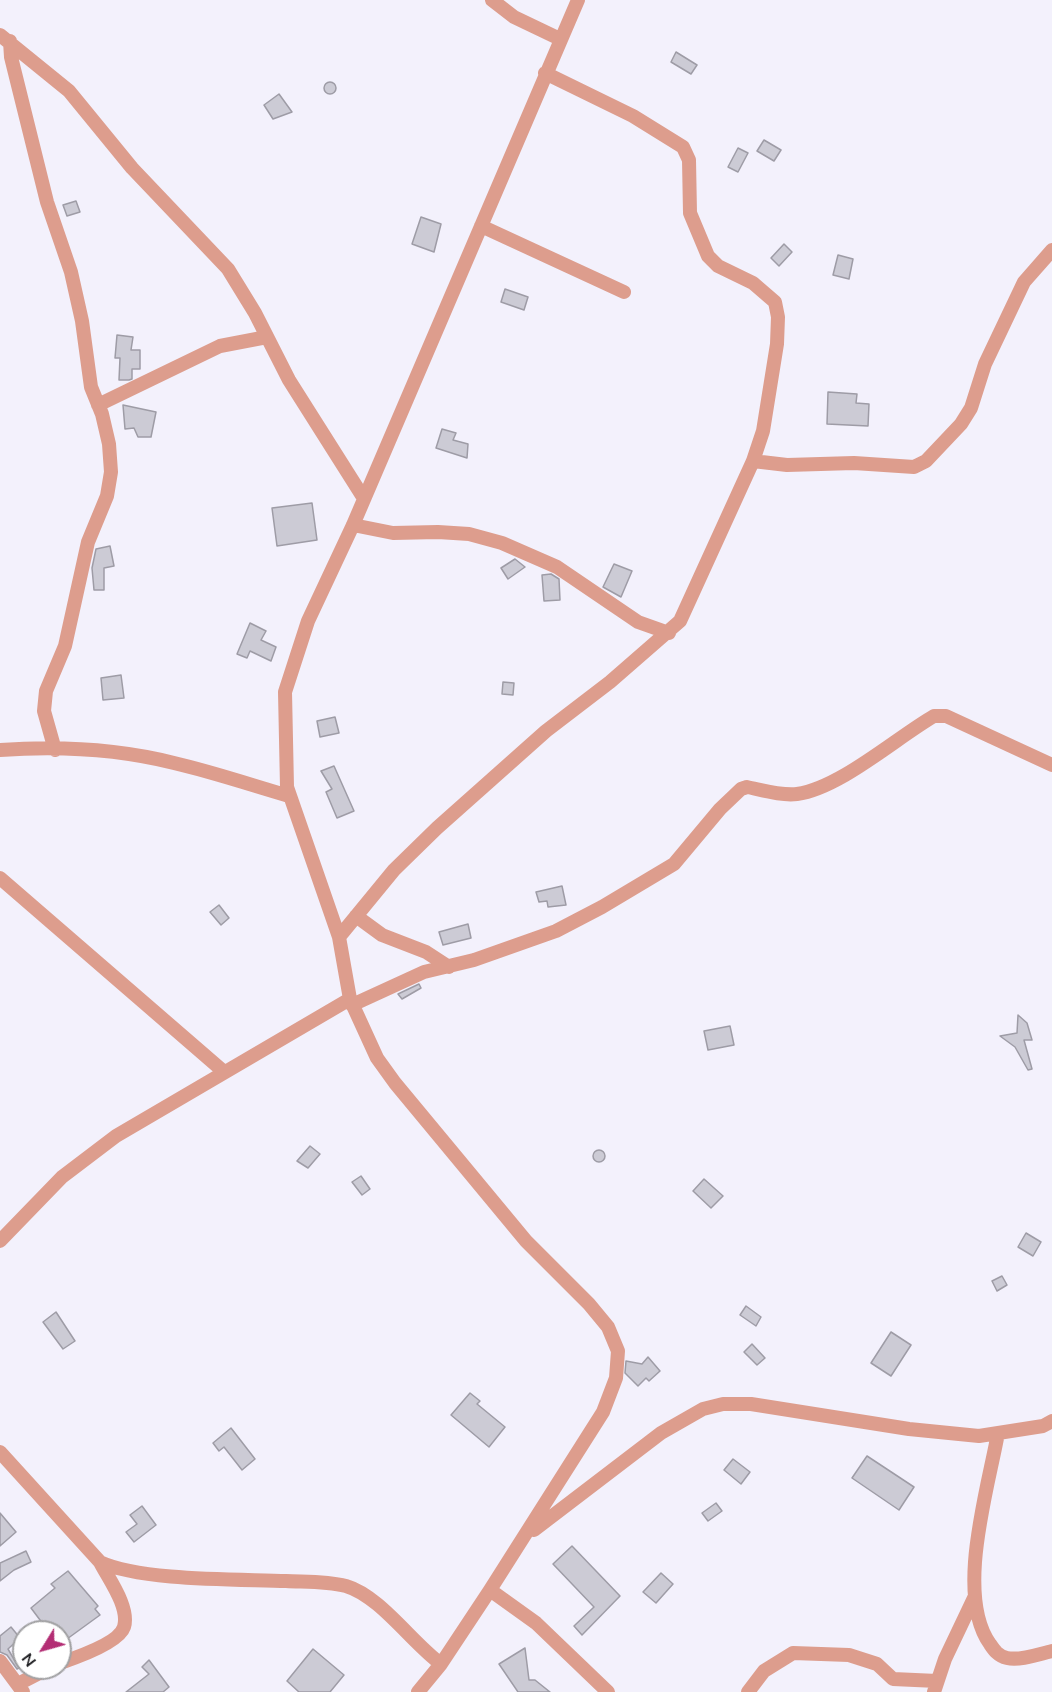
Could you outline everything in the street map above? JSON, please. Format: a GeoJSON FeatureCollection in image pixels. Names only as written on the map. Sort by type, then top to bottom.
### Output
{"type":"FeatureCollection","features":[{"type":"Feature","properties":{"kind":"street"},"geometry":{"type":"LineString","coordinates":[[492,0],[514,17],[542,33],[560,39]]}},
{"type":"Feature","properties":{"kind":"street"},"geometry":{"type":"LineString","coordinates":[[418,1692],[441,1664],[526,1536],[603,1412],[616,1378],[618,1351],[608,1327],[589,1304],[526,1241],[395,1083],[377,1058],[351,1002],[339,937],[290,796],[284,736],[285,692],[308,621],[353,525],[363,497],[578,0]]}},
{"type":"Feature","properties":{"kind":"street"},"geometry":{"type":"LineString","coordinates":[[5,38],[69,91],[132,168],[228,269],[289,380],[363,497]]}},
{"type":"Feature","properties":{"kind":"street"},"geometry":{"type":"LineString","coordinates":[[5,38],[47,202],[71,272],[82,321],[91,387],[109,444],[111,472],[107,496],[86,552],[65,646],[46,691],[44,711],[55,750]]}},
{"type":"Feature","properties":{"kind":"street"},"geometry":{"type":"LineString","coordinates":[[339,937],[394,870],[437,828],[546,731],[669,633],[680,621],[753,461],[763,431],[777,344],[778,317],[775,302],[753,284],[718,266],[708,256],[690,213],[689,159],[683,147],[633,116],[545,73]]}},
{"type":"Feature","properties":{"kind":"street"},"geometry":{"type":"LineString","coordinates":[[481,226],[624,292]]}},
{"type":"Feature","properties":{"kind":"street"},"geometry":{"type":"LineString","coordinates":[[753,461],[787,465],[854,463],[914,467],[926,461],[961,424],[971,408],[985,364],[1024,282],[1052,250]]}},
{"type":"Feature","properties":{"kind":"street"},"geometry":{"type":"LineString","coordinates":[[98,405],[220,346],[267,337]]}},
{"type":"Feature","properties":{"kind":"street"},"geometry":{"type":"LineString","coordinates":[[353,525],[393,533],[469,534],[502,543],[557,567],[638,622],[669,633]]}},
{"type":"Feature","properties":{"kind":"street"},"geometry":{"type":"LineString","coordinates":[[0,1241],[62,1178],[116,1136],[223,1071],[351,1002],[424,972],[449,967],[556,931],[656,876],[686,853],[720,809],[741,789],[747,787],[796,794],[814,789],[840,777],[934,716],[946,716],[1052,765]]}},
{"type":"Feature","properties":{"kind":"street"},"geometry":{"type":"LineString","coordinates":[[0,750],[90,750],[142,756],[176,763],[290,796]]}},
{"type":"Feature","properties":{"kind":"street"},"geometry":{"type":"LineString","coordinates":[[0,878],[223,1071]]}},
{"type":"Feature","properties":{"kind":"street"},"geometry":{"type":"LineString","coordinates":[[356,916],[382,935],[426,952],[449,967]]}},
{"type":"Feature","properties":{"kind":"street"},"geometry":{"type":"LineString","coordinates":[[526,1536],[661,1433],[703,1409],[723,1404],[751,1404],[909,1429],[979,1436],[1043,1426],[1052,1421]]}},
{"type":"Feature","properties":{"kind":"street"},"geometry":{"type":"LineString","coordinates":[[998,1433],[975,1557],[974,1598],[982,1633],[997,1653],[1008,1658],[1052,1651]]}},
{"type":"Feature","properties":{"kind":"street"},"geometry":{"type":"LineString","coordinates":[[0,1452],[100,1562],[121,1605],[124,1625],[121,1632],[88,1654],[72,1659]]}},
{"type":"Feature","properties":{"kind":"street"},"geometry":{"type":"LineString","coordinates":[[100,1562],[121,1569],[170,1576],[317,1582],[347,1587],[374,1604],[426,1653],[441,1664]]}},
{"type":"Feature","properties":{"kind":"street"},"geometry":{"type":"LineString","coordinates":[[490,1590],[536,1623],[608,1692]]}},
{"type":"Feature","properties":{"kind":"street"},"geometry":{"type":"LineString","coordinates":[[748,1692],[764,1671],[794,1653],[849,1655],[877,1664],[893,1679],[935,1687],[974,1598]]}},
{"type":"Feature","properties":{"kind":"street"},"geometry":{"type":"LineString","coordinates":[[0,1661],[20,1688]]}},
{"type":"Feature","properties":{"kind":"building"},"geometry":{"type":"Polygon","coordinates":[[[676,52],[697,65],[691,74],[671,62],[676,52]]]}},
{"type":"Feature","properties":{"kind":"building"},"geometry":{"type":"Polygon","coordinates":[[[332,82],[336,88],[332,94],[328,94],[324,86],[332,82]]]}},
{"type":"Feature","properties":{"kind":"building"},"geometry":{"type":"Polygon","coordinates":[[[279,94],[292,112],[273,119],[264,105],[279,94]]]}},
{"type":"Feature","properties":{"kind":"building"},"geometry":{"type":"Polygon","coordinates":[[[764,140],[781,150],[774,161],[757,151],[764,140]]]}},
{"type":"Feature","properties":{"kind":"building"},"geometry":{"type":"Polygon","coordinates":[[[738,148],[748,153],[738,172],[728,167],[738,148]]]}},
{"type":"Feature","properties":{"kind":"building"},"geometry":{"type":"Polygon","coordinates":[[[76,201],[80,212],[67,216],[63,205],[76,201]]]}},
{"type":"Feature","properties":{"kind":"building"},"geometry":{"type":"Polygon","coordinates":[[[421,217],[441,224],[434,252],[412,244],[421,217]]]}},
{"type":"Feature","properties":{"kind":"building"},"geometry":{"type":"Polygon","coordinates":[[[784,244],[792,252],[779,266],[771,258],[784,244]]]}},
{"type":"Feature","properties":{"kind":"building"},"geometry":{"type":"Polygon","coordinates":[[[838,255],[853,259],[849,279],[833,275],[838,255]]]}},
{"type":"Feature","properties":{"kind":"building"},"geometry":{"type":"Polygon","coordinates":[[[505,289],[528,297],[524,310],[501,302],[505,289]]]}},
{"type":"Feature","properties":{"kind":"building"},"geometry":{"type":"Polygon","coordinates":[[[117,335],[133,337],[131,350],[140,350],[140,369],[132,369],[132,379],[129,380],[119,380],[120,358],[115,358],[117,335]]]}},
{"type":"Feature","properties":{"kind":"building"},"geometry":{"type":"Polygon","coordinates":[[[828,392],[857,394],[856,403],[869,404],[868,426],[827,424],[828,392]]]}},
{"type":"Feature","properties":{"kind":"building"},"geometry":{"type":"Polygon","coordinates":[[[123,405],[156,412],[151,437],[138,437],[134,428],[125,429],[123,405]]]}},
{"type":"Feature","properties":{"kind":"building"},"geometry":{"type":"Polygon","coordinates":[[[442,429],[456,433],[453,440],[468,444],[467,458],[436,448],[442,429]]]}},
{"type":"Feature","properties":{"kind":"building"},"geometry":{"type":"Polygon","coordinates":[[[312,503],[317,540],[277,546],[272,508],[312,503]]]}},
{"type":"Feature","properties":{"kind":"building"},"geometry":{"type":"Polygon","coordinates":[[[110,546],[114,566],[104,568],[104,590],[94,590],[92,568],[96,549],[110,546]]]}},
{"type":"Feature","properties":{"kind":"building"},"geometry":{"type":"Polygon","coordinates":[[[515,559],[525,567],[508,579],[501,568],[515,559]]]}},
{"type":"Feature","properties":{"kind":"building"},"geometry":{"type":"Polygon","coordinates":[[[614,564],[632,571],[621,597],[603,587],[614,564]]]}},
{"type":"Feature","properties":{"kind":"building"},"geometry":{"type":"Polygon","coordinates":[[[551,574],[559,579],[560,600],[544,601],[542,575],[551,574]]]}},
{"type":"Feature","properties":{"kind":"building"},"geometry":{"type":"Polygon","coordinates":[[[250,623],[266,631],[261,640],[276,647],[271,661],[250,651],[247,658],[237,654],[250,623]]]}},
{"type":"Feature","properties":{"kind":"building"},"geometry":{"type":"Polygon","coordinates":[[[121,675],[124,698],[103,700],[101,678],[121,675]]]}},
{"type":"Feature","properties":{"kind":"building"},"geometry":{"type":"Polygon","coordinates":[[[503,682],[514,683],[513,695],[502,694],[503,682]]]}},
{"type":"Feature","properties":{"kind":"building"},"geometry":{"type":"Polygon","coordinates":[[[335,717],[339,733],[320,737],[317,721],[335,717]]]}},
{"type":"Feature","properties":{"kind":"building"},"geometry":{"type":"Polygon","coordinates":[[[334,766],[354,811],[337,818],[326,792],[332,789],[321,771],[334,766]]]}},
{"type":"Feature","properties":{"kind":"building"},"geometry":{"type":"Polygon","coordinates":[[[562,886],[566,905],[548,907],[547,901],[539,902],[536,892],[562,886]]]}},
{"type":"Feature","properties":{"kind":"building"},"geometry":{"type":"Polygon","coordinates":[[[219,905],[229,918],[221,925],[210,912],[219,905]]]}},
{"type":"Feature","properties":{"kind":"building"},"geometry":{"type":"Polygon","coordinates":[[[468,924],[471,938],[443,945],[439,932],[468,924]]]}},
{"type":"Feature","properties":{"kind":"building"},"geometry":{"type":"Polygon","coordinates":[[[419,984],[421,988],[402,999],[398,994],[419,984]]]}},
{"type":"Feature","properties":{"kind":"building"},"geometry":{"type":"Polygon","coordinates":[[[1018,1015],[1027,1023],[1032,1040],[1024,1040],[1032,1069],[1028,1070],[1015,1047],[1000,1036],[1017,1033],[1018,1015]]]}},
{"type":"Feature","properties":{"kind":"building"},"geometry":{"type":"Polygon","coordinates":[[[730,1026],[734,1045],[708,1050],[704,1031],[730,1026]]]}},
{"type":"Feature","properties":{"kind":"building"},"geometry":{"type":"Polygon","coordinates":[[[310,1146],[320,1154],[308,1168],[297,1161],[310,1146]]]}},
{"type":"Feature","properties":{"kind":"building"},"geometry":{"type":"Polygon","coordinates":[[[601,1150],[605,1156],[601,1162],[597,1162],[593,1154],[601,1150]]]}},
{"type":"Feature","properties":{"kind":"building"},"geometry":{"type":"Polygon","coordinates":[[[361,1176],[370,1189],[362,1195],[352,1182],[361,1176]]]}},
{"type":"Feature","properties":{"kind":"building"},"geometry":{"type":"Polygon","coordinates":[[[704,1179],[723,1196],[711,1208],[693,1191],[704,1179]]]}},
{"type":"Feature","properties":{"kind":"building"},"geometry":{"type":"Polygon","coordinates":[[[1026,1233],[1041,1242],[1033,1256],[1018,1247],[1026,1233]]]}},
{"type":"Feature","properties":{"kind":"building"},"geometry":{"type":"Polygon","coordinates":[[[1002,1276],[1007,1285],[997,1291],[992,1281],[1002,1276]]]}},
{"type":"Feature","properties":{"kind":"building"},"geometry":{"type":"Polygon","coordinates":[[[746,1306],[761,1317],[756,1326],[740,1315],[746,1306]]]}},
{"type":"Feature","properties":{"kind":"building"},"geometry":{"type":"Polygon","coordinates":[[[56,1312],[75,1341],[63,1349],[43,1322],[56,1312]]]}},
{"type":"Feature","properties":{"kind":"building"},"geometry":{"type":"Polygon","coordinates":[[[891,1332],[911,1345],[891,1376],[871,1363],[891,1332]]]}},
{"type":"Feature","properties":{"kind":"building"},"geometry":{"type":"Polygon","coordinates":[[[752,1344],[765,1358],[757,1365],[744,1352],[752,1344]]]}},
{"type":"Feature","properties":{"kind":"building"},"geometry":{"type":"Polygon","coordinates":[[[648,1357],[660,1371],[649,1381],[646,1378],[638,1386],[625,1373],[626,1361],[642,1364],[648,1357]]]}},
{"type":"Feature","properties":{"kind":"building"},"geometry":{"type":"Polygon","coordinates":[[[470,1393],[480,1401],[477,1404],[505,1427],[489,1447],[451,1415],[470,1393]]]}},
{"type":"Feature","properties":{"kind":"building"},"geometry":{"type":"Polygon","coordinates":[[[231,1428],[255,1459],[242,1470],[224,1447],[219,1451],[213,1443],[231,1428]]]}},
{"type":"Feature","properties":{"kind":"building"},"geometry":{"type":"Polygon","coordinates":[[[867,1456],[914,1487],[899,1510],[852,1478],[867,1456]]]}},
{"type":"Feature","properties":{"kind":"building"},"geometry":{"type":"Polygon","coordinates":[[[733,1459],[750,1472],[741,1484],[724,1470],[733,1459]]]}},
{"type":"Feature","properties":{"kind":"building"},"geometry":{"type":"Polygon","coordinates":[[[716,1503],[722,1511],[708,1521],[702,1513],[716,1503]]]}},
{"type":"Feature","properties":{"kind":"building"},"geometry":{"type":"Polygon","coordinates":[[[142,1506],[156,1525],[134,1542],[126,1532],[137,1524],[130,1515],[142,1506]]]}},
{"type":"Feature","properties":{"kind":"building"},"geometry":{"type":"Polygon","coordinates":[[[0,1513],[16,1532],[0,1546],[0,1513]]]}},
{"type":"Feature","properties":{"kind":"building"},"geometry":{"type":"Polygon","coordinates":[[[572,1546],[620,1596],[582,1635],[574,1626],[594,1607],[553,1564],[572,1546]]]}},
{"type":"Feature","properties":{"kind":"building"},"geometry":{"type":"Polygon","coordinates":[[[26,1551],[31,1562],[14,1570],[0,1581],[0,1563],[26,1551]]]}},
{"type":"Feature","properties":{"kind":"building"},"geometry":{"type":"Polygon","coordinates":[[[68,1571],[98,1606],[95,1609],[100,1615],[72,1635],[72,1620],[40,1620],[31,1608],[55,1588],[51,1584],[68,1571]]]}},
{"type":"Feature","properties":{"kind":"building"},"geometry":{"type":"Polygon","coordinates":[[[661,1573],[673,1584],[656,1603],[643,1592],[661,1573]]]}},
{"type":"Feature","properties":{"kind":"building"},"geometry":{"type":"Polygon","coordinates":[[[12,1628],[12,1645],[8,1649],[12,1662],[7,1655],[0,1652],[0,1636],[12,1628]]]}},
{"type":"Feature","properties":{"kind":"building"},"geometry":{"type":"Polygon","coordinates":[[[525,1648],[529,1680],[535,1680],[550,1692],[518,1692],[499,1664],[525,1648]]]}},
{"type":"Feature","properties":{"kind":"building"},"geometry":{"type":"Polygon","coordinates":[[[313,1649],[344,1675],[330,1692],[299,1692],[287,1681],[313,1649]]]}},
{"type":"Feature","properties":{"kind":"building"},"geometry":{"type":"Polygon","coordinates":[[[149,1660],[169,1687],[163,1692],[126,1692],[149,1674],[142,1667],[149,1660]]]}}]}
